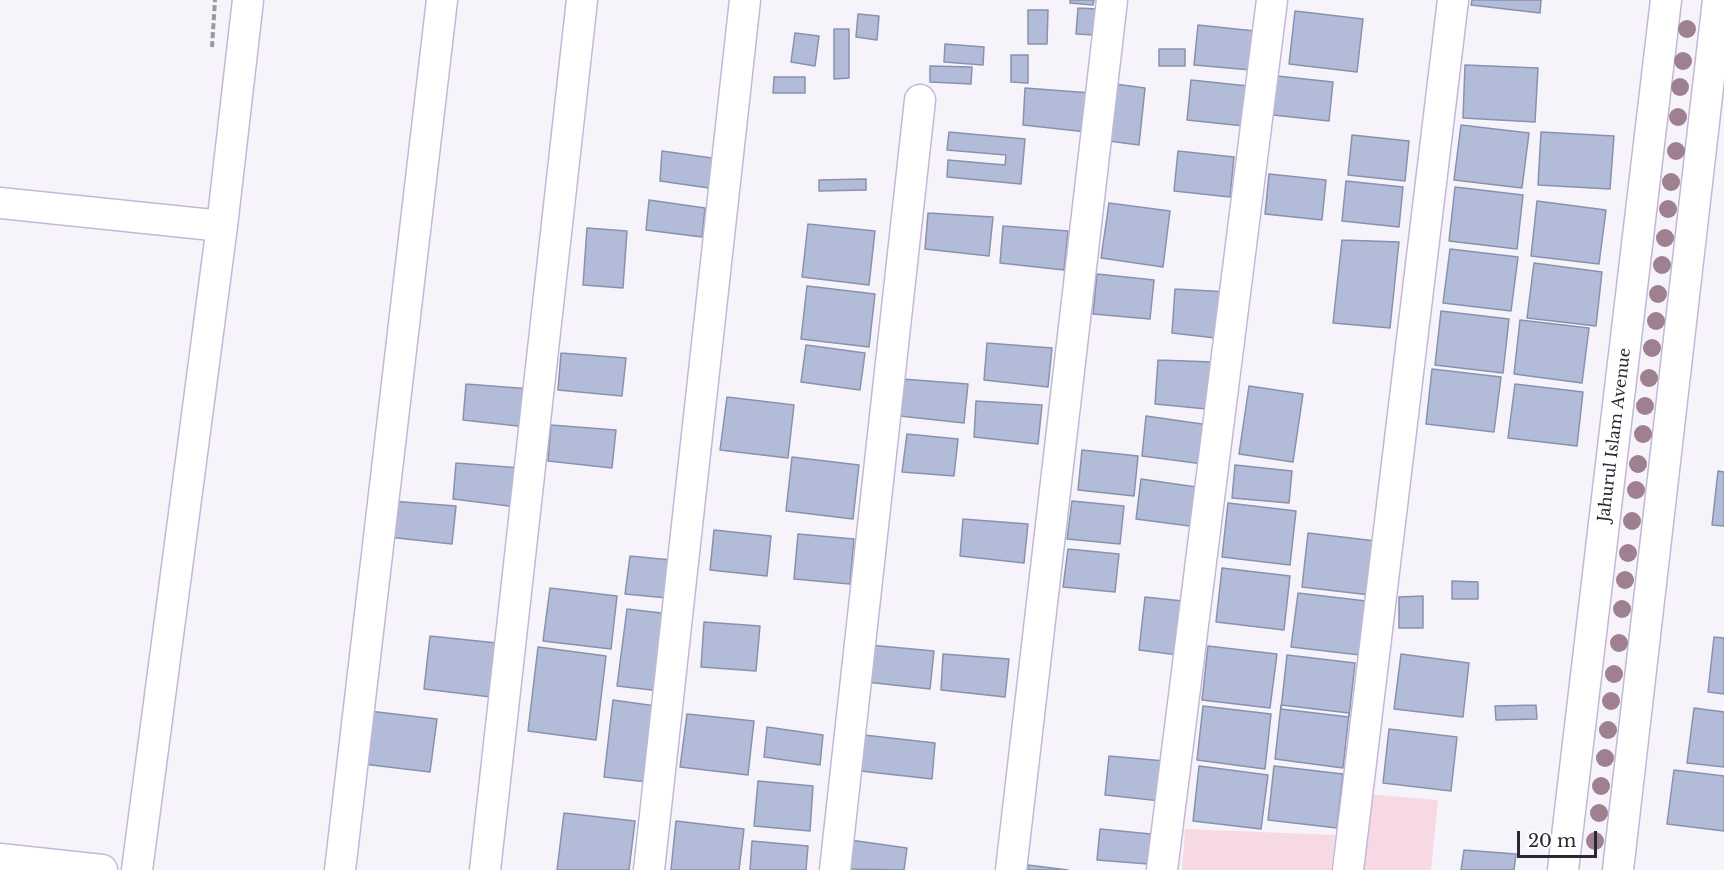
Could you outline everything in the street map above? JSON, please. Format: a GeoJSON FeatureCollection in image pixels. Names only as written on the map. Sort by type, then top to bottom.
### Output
{"type":"FeatureCollection","features":[{"type":"Feature","properties":{"kind":"street"},"geometry":{"type":"LineString","coordinates":[[137,870],[222,226],[248,0]]}},
{"type":"Feature","properties":{"kind":"street"},"geometry":{"type":"LineString","coordinates":[[340,870],[442,0]]}},
{"type":"Feature","properties":{"kind":"street"},"geometry":{"type":"LineString","coordinates":[[485,870],[582,0]]}},
{"type":"Feature","properties":{"kind":"street"},"geometry":{"type":"LineString","coordinates":[[649,870],[745,0]]}},
{"type":"Feature","properties":{"kind":"street"},"geometry":{"type":"LineString","coordinates":[[1011,870],[1112,0]]}},
{"type":"Feature","properties":{"kind":"street"},"geometry":{"type":"LineString","coordinates":[[1162,870],[1272,0]]}},
{"type":"Feature","properties":{"kind":"street"},"geometry":{"type":"LineString","coordinates":[[1348,870],[1453,0]]}},
{"type":"Feature","properties":{"kind":"street","name":"Jahurul Islam Avenue"},"geometry":{"type":"LineString","coordinates":[[1563,870],[1666,0]]}},
{"type":"Feature","properties":{"kind":"street"},"geometry":{"type":"LineString","coordinates":[[1618,870],[1718,0]]}},
{"type":"Feature","properties":{"kind":"street"},"geometry":{"type":"LineString","coordinates":[[835,870],[920,100]]}},
{"type":"Feature","properties":{"kind":"street"},"geometry":{"type":"LineString","coordinates":[[0,203],[222,226]]}},
{"type":"Feature","properties":{"kind":"street"},"geometry":{"type":"LineString","coordinates":[[0,859],[102,870]]}},
{"type":"Feature","properties":{"kind":"shaded area"},"geometry":{"type":"Polygon","coordinates":[[[1368,794],[1438,800],[1431,870],[1359,870],[1368,794]]]}},
{"type":"Feature","properties":{"kind":"shaded area"},"geometry":{"type":"Polygon","coordinates":[[[1185,829],[1335,835],[1331,870],[1182,870],[1185,829]]]}},
{"type":"Feature","properties":{"kind":"building"},"geometry":{"type":"Polygon","coordinates":[[[1070,0],[1094,0],[1093,5],[1070,3],[1070,0]]]}},
{"type":"Feature","properties":{"kind":"building"},"geometry":{"type":"Polygon","coordinates":[[[1472,0],[1541,0],[1540,13],[1471,5],[1472,0]]]}},
{"type":"Feature","properties":{"kind":"building"},"geometry":{"type":"Polygon","coordinates":[[[1078,8],[1097,9],[1095,35],[1076,34],[1078,8]]]}},
{"type":"Feature","properties":{"kind":"building"},"geometry":{"type":"Polygon","coordinates":[[[1028,10],[1048,10],[1047,44],[1028,44],[1028,10]]]}},
{"type":"Feature","properties":{"kind":"building"},"geometry":{"type":"Polygon","coordinates":[[[1295,11],[1363,19],[1357,72],[1289,64],[1295,11]]]}},
{"type":"Feature","properties":{"kind":"building"},"geometry":{"type":"Polygon","coordinates":[[[858,14],[879,16],[877,40],[856,37],[858,14]]]}},
{"type":"Feature","properties":{"kind":"building"},"geometry":{"type":"Polygon","coordinates":[[[1198,25],[1255,31],[1251,70],[1194,65],[1198,25]]]}},
{"type":"Feature","properties":{"kind":"building"},"geometry":{"type":"Polygon","coordinates":[[[834,29],[849,29],[849,78],[834,79],[834,29]]]}},
{"type":"Feature","properties":{"kind":"building"},"geometry":{"type":"Polygon","coordinates":[[[795,33],[819,36],[815,66],[791,62],[795,33]]]}},
{"type":"Feature","properties":{"kind":"building"},"geometry":{"type":"Polygon","coordinates":[[[945,44],[984,47],[983,65],[944,62],[945,44]]]}},
{"type":"Feature","properties":{"kind":"building"},"geometry":{"type":"Polygon","coordinates":[[[1159,49],[1185,49],[1185,66],[1159,66],[1159,49]]]}},
{"type":"Feature","properties":{"kind":"building"},"geometry":{"type":"Polygon","coordinates":[[[1011,55],[1028,55],[1028,83],[1011,82],[1011,55]]]}},
{"type":"Feature","properties":{"kind":"building"},"geometry":{"type":"Polygon","coordinates":[[[1465,65],[1538,68],[1535,122],[1463,118],[1465,65]]]}},
{"type":"Feature","properties":{"kind":"building"},"geometry":{"type":"Polygon","coordinates":[[[930,66],[972,67],[971,84],[930,82],[930,66]]]}},
{"type":"Feature","properties":{"kind":"building"},"geometry":{"type":"Polygon","coordinates":[[[1277,76],[1333,82],[1329,121],[1273,115],[1277,76]]]}},
{"type":"Feature","properties":{"kind":"building"},"geometry":{"type":"Polygon","coordinates":[[[774,77],[805,77],[805,93],[773,93],[774,77]]]}},
{"type":"Feature","properties":{"kind":"building"},"geometry":{"type":"Polygon","coordinates":[[[1191,80],[1248,86],[1244,126],[1187,120],[1191,80]]]}},
{"type":"Feature","properties":{"kind":"building"},"geometry":{"type":"Polygon","coordinates":[[[1108,83],[1145,88],[1139,145],[1101,140],[1108,83]]]}},
{"type":"Feature","properties":{"kind":"building"},"geometry":{"type":"Polygon","coordinates":[[[1025,88],[1091,93],[1087,132],[1023,125],[1025,88]]]}},
{"type":"Feature","properties":{"kind":"building"},"geometry":{"type":"Polygon","coordinates":[[[1461,125],[1529,133],[1522,188],[1454,180],[1461,125]]]}},
{"type":"Feature","properties":{"kind":"building"},"geometry":{"type":"Polygon","coordinates":[[[949,132],[1025,139],[1021,184],[947,177],[948,160],[1005,165],[1006,155],[947,150],[949,132]]]}},
{"type":"Feature","properties":{"kind":"building"},"geometry":{"type":"Polygon","coordinates":[[[1541,132],[1614,136],[1610,189],[1538,185],[1541,132]]]}},
{"type":"Feature","properties":{"kind":"building"},"geometry":{"type":"Polygon","coordinates":[[[1352,135],[1409,141],[1405,181],[1348,175],[1352,135]]]}},
{"type":"Feature","properties":{"kind":"building"},"geometry":{"type":"Polygon","coordinates":[[[662,151],[719,159],[716,189],[660,181],[662,151]]]}},
{"type":"Feature","properties":{"kind":"building"},"geometry":{"type":"Polygon","coordinates":[[[1178,151],[1234,157],[1230,197],[1174,191],[1178,151]]]}},
{"type":"Feature","properties":{"kind":"building"},"geometry":{"type":"Polygon","coordinates":[[[1269,174],[1326,180],[1322,220],[1265,214],[1269,174]]]}},
{"type":"Feature","properties":{"kind":"building"},"geometry":{"type":"Polygon","coordinates":[[[866,179],[866,190],[819,191],[819,180],[866,179]]]}},
{"type":"Feature","properties":{"kind":"building"},"geometry":{"type":"Polygon","coordinates":[[[1346,181],[1403,187],[1399,227],[1342,221],[1346,181]]]}},
{"type":"Feature","properties":{"kind":"building"},"geometry":{"type":"Polygon","coordinates":[[[1455,187],[1523,195],[1517,249],[1449,241],[1455,187]]]}},
{"type":"Feature","properties":{"kind":"building"},"geometry":{"type":"Polygon","coordinates":[[[649,200],[705,208],[702,237],[646,230],[649,200]]]}},
{"type":"Feature","properties":{"kind":"building"},"geometry":{"type":"Polygon","coordinates":[[[1537,201],[1606,210],[1599,264],[1531,256],[1537,201]]]}},
{"type":"Feature","properties":{"kind":"building"},"geometry":{"type":"Polygon","coordinates":[[[1109,203],[1170,211],[1163,267],[1101,258],[1109,203]]]}},
{"type":"Feature","properties":{"kind":"building"},"geometry":{"type":"Polygon","coordinates":[[[928,213],[993,217],[989,256],[925,249],[928,213]]]}},
{"type":"Feature","properties":{"kind":"building"},"geometry":{"type":"Polygon","coordinates":[[[808,224],[875,231],[869,285],[802,277],[808,224]]]}},
{"type":"Feature","properties":{"kind":"building"},"geometry":{"type":"Polygon","coordinates":[[[1003,226],[1068,231],[1064,270],[1000,263],[1003,226]]]}},
{"type":"Feature","properties":{"kind":"building"},"geometry":{"type":"Polygon","coordinates":[[[587,228],[627,231],[623,288],[583,285],[587,228]]]}},
{"type":"Feature","properties":{"kind":"building"},"geometry":{"type":"Polygon","coordinates":[[[1342,240],[1399,242],[1390,328],[1333,323],[1342,240]]]}},
{"type":"Feature","properties":{"kind":"building"},"geometry":{"type":"Polygon","coordinates":[[[1450,249],[1518,257],[1511,311],[1443,303],[1450,249]]]}},
{"type":"Feature","properties":{"kind":"building"},"geometry":{"type":"Polygon","coordinates":[[[1534,263],[1602,272],[1596,326],[1527,318],[1534,263]]]}},
{"type":"Feature","properties":{"kind":"building"},"geometry":{"type":"Polygon","coordinates":[[[1097,274],[1154,280],[1150,319],[1093,314],[1097,274]]]}},
{"type":"Feature","properties":{"kind":"building"},"geometry":{"type":"Polygon","coordinates":[[[807,286],[875,294],[869,347],[801,339],[807,286]]]}},
{"type":"Feature","properties":{"kind":"building"},"geometry":{"type":"Polygon","coordinates":[[[1175,289],[1229,292],[1224,339],[1172,333],[1175,289]]]}},
{"type":"Feature","properties":{"kind":"building"},"geometry":{"type":"Polygon","coordinates":[[[1441,311],[1509,319],[1503,373],[1435,365],[1441,311]]]}},
{"type":"Feature","properties":{"kind":"building"},"geometry":{"type":"Polygon","coordinates":[[[1520,320],[1589,328],[1582,383],[1514,374],[1520,320]]]}},
{"type":"Feature","properties":{"kind":"building"},"geometry":{"type":"Polygon","coordinates":[[[987,343],[1052,348],[1048,387],[984,380],[987,343]]]}},
{"type":"Feature","properties":{"kind":"building"},"geometry":{"type":"Polygon","coordinates":[[[806,345],[865,353],[860,390],[801,382],[806,345]]]}},
{"type":"Feature","properties":{"kind":"building"},"geometry":{"type":"Polygon","coordinates":[[[561,353],[626,358],[622,396],[558,390],[561,353]]]}},
{"type":"Feature","properties":{"kind":"building"},"geometry":{"type":"Polygon","coordinates":[[[1158,360],[1213,362],[1207,409],[1155,404],[1158,360]]]}},
{"type":"Feature","properties":{"kind":"building"},"geometry":{"type":"Polygon","coordinates":[[[1432,369],[1501,377],[1494,432],[1426,424],[1432,369]]]}},
{"type":"Feature","properties":{"kind":"building"},"geometry":{"type":"Polygon","coordinates":[[[902,379],[968,384],[964,423],[900,416],[902,379]]]}},
{"type":"Feature","properties":{"kind":"building"},"geometry":{"type":"Polygon","coordinates":[[[466,384],[531,389],[527,427],[463,420],[466,384]]]}},
{"type":"Feature","properties":{"kind":"building"},"geometry":{"type":"Polygon","coordinates":[[[1515,384],[1583,392],[1577,446],[1508,438],[1515,384]]]}},
{"type":"Feature","properties":{"kind":"building"},"geometry":{"type":"Polygon","coordinates":[[[1249,386],[1303,394],[1293,462],[1239,454],[1249,386]]]}},
{"type":"Feature","properties":{"kind":"building"},"geometry":{"type":"Polygon","coordinates":[[[727,397],[794,405],[788,458],[720,450],[727,397]]]}},
{"type":"Feature","properties":{"kind":"building"},"geometry":{"type":"Polygon","coordinates":[[[976,401],[1042,405],[1038,444],[974,437],[976,401]]]}},
{"type":"Feature","properties":{"kind":"building"},"geometry":{"type":"Polygon","coordinates":[[[1146,416],[1209,425],[1203,464],[1142,456],[1146,416]]]}},
{"type":"Feature","properties":{"kind":"building"},"geometry":{"type":"Polygon","coordinates":[[[551,425],[616,430],[612,468],[548,461],[551,425]]]}},
{"type":"Feature","properties":{"kind":"building"},"geometry":{"type":"Polygon","coordinates":[[[907,434],[958,439],[954,476],[902,472],[907,434]]]}},
{"type":"Feature","properties":{"kind":"building"},"geometry":{"type":"Polygon","coordinates":[[[1082,450],[1138,456],[1134,496],[1078,490],[1082,450]]]}},
{"type":"Feature","properties":{"kind":"building"},"geometry":{"type":"Polygon","coordinates":[[[792,457],[859,465],[853,519],[786,511],[792,457]]]}},
{"type":"Feature","properties":{"kind":"building"},"geometry":{"type":"Polygon","coordinates":[[[456,463],[521,468],[517,507],[453,499],[456,463]]]}},
{"type":"Feature","properties":{"kind":"building"},"geometry":{"type":"Polygon","coordinates":[[[1235,465],[1292,471],[1289,503],[1232,498],[1235,465]]]}},
{"type":"Feature","properties":{"kind":"building"},"geometry":{"type":"Polygon","coordinates":[[[1718,471],[1724,472],[1724,526],[1712,525],[1718,471]]]}},
{"type":"Feature","properties":{"kind":"building"},"geometry":{"type":"Polygon","coordinates":[[[1141,479],[1203,488],[1197,527],[1136,519],[1141,479]]]}},
{"type":"Feature","properties":{"kind":"building"},"geometry":{"type":"Polygon","coordinates":[[[391,501],[456,506],[452,544],[388,537],[391,501]]]}},
{"type":"Feature","properties":{"kind":"building"},"geometry":{"type":"Polygon","coordinates":[[[1072,501],[1124,506],[1120,544],[1067,539],[1072,501]]]}},
{"type":"Feature","properties":{"kind":"building"},"geometry":{"type":"Polygon","coordinates":[[[1228,503],[1296,511],[1290,565],[1222,557],[1228,503]]]}},
{"type":"Feature","properties":{"kind":"building"},"geometry":{"type":"Polygon","coordinates":[[[963,519],[1028,524],[1024,563],[960,556],[963,519]]]}},
{"type":"Feature","properties":{"kind":"building"},"geometry":{"type":"Polygon","coordinates":[[[714,530],[771,536],[767,576],[710,570],[714,530]]]}},
{"type":"Feature","properties":{"kind":"building"},"geometry":{"type":"Polygon","coordinates":[[[1308,533],[1376,541],[1370,595],[1302,587],[1308,533]]]}},
{"type":"Feature","properties":{"kind":"building"},"geometry":{"type":"Polygon","coordinates":[[[798,534],[854,539],[850,584],[794,579],[798,534]]]}},
{"type":"Feature","properties":{"kind":"building"},"geometry":{"type":"Polygon","coordinates":[[[1068,549],[1119,554],[1115,592],[1063,587],[1068,549]]]}},
{"type":"Feature","properties":{"kind":"building"},"geometry":{"type":"Polygon","coordinates":[[[630,556],[682,561],[678,599],[625,594],[630,556]]]}},
{"type":"Feature","properties":{"kind":"building"},"geometry":{"type":"Polygon","coordinates":[[[1222,568],[1290,576],[1284,630],[1216,622],[1222,568]]]}},
{"type":"Feature","properties":{"kind":"building"},"geometry":{"type":"Polygon","coordinates":[[[1452,581],[1478,582],[1478,599],[1452,599],[1452,581]]]}},
{"type":"Feature","properties":{"kind":"building"},"geometry":{"type":"Polygon","coordinates":[[[550,588],[617,596],[611,649],[543,641],[550,588]]]}},
{"type":"Feature","properties":{"kind":"building"},"geometry":{"type":"Polygon","coordinates":[[[1298,593],[1366,601],[1360,655],[1291,647],[1298,593]]]}},
{"type":"Feature","properties":{"kind":"building"},"geometry":{"type":"Polygon","coordinates":[[[1423,596],[1423,628],[1399,628],[1399,597],[1423,596]]]}},
{"type":"Feature","properties":{"kind":"building"},"geometry":{"type":"Polygon","coordinates":[[[1145,597],[1192,602],[1186,656],[1139,650],[1145,597]]]}},
{"type":"Feature","properties":{"kind":"building"},"geometry":{"type":"Polygon","coordinates":[[[627,609],[670,614],[660,691],[617,686],[627,609]]]}},
{"type":"Feature","properties":{"kind":"building"},"geometry":{"type":"Polygon","coordinates":[[[704,622],[760,626],[756,671],[701,667],[704,622]]]}},
{"type":"Feature","properties":{"kind":"building"},"geometry":{"type":"Polygon","coordinates":[[[430,636],[497,643],[491,697],[424,689],[430,636]]]}},
{"type":"Feature","properties":{"kind":"building"},"geometry":{"type":"Polygon","coordinates":[[[1714,637],[1724,638],[1724,694],[1708,692],[1714,637]]]}},
{"type":"Feature","properties":{"kind":"building"},"geometry":{"type":"Polygon","coordinates":[[[869,645],[934,651],[930,689],[866,682],[869,645]]]}},
{"type":"Feature","properties":{"kind":"building"},"geometry":{"type":"Polygon","coordinates":[[[1208,646],[1277,654],[1270,708],[1202,700],[1208,646]]]}},
{"type":"Feature","properties":{"kind":"building"},"geometry":{"type":"Polygon","coordinates":[[[538,647],[606,656],[596,740],[528,731],[538,647]]]}},
{"type":"Feature","properties":{"kind":"building"},"geometry":{"type":"Polygon","coordinates":[[[943,654],[1009,659],[1005,697],[941,690],[943,654]]]}},
{"type":"Feature","properties":{"kind":"building"},"geometry":{"type":"Polygon","coordinates":[[[1401,654],[1469,663],[1463,717],[1394,709],[1401,654]]]}},
{"type":"Feature","properties":{"kind":"building"},"geometry":{"type":"Polygon","coordinates":[[[1287,655],[1355,663],[1349,717],[1281,709],[1287,655]]]}},
{"type":"Feature","properties":{"kind":"building"},"geometry":{"type":"Polygon","coordinates":[[[613,700],[656,706],[647,782],[604,777],[613,700]]]}},
{"type":"Feature","properties":{"kind":"building"},"geometry":{"type":"Polygon","coordinates":[[[1281,705],[1349,713],[1343,768],[1275,759],[1281,705]]]}},
{"type":"Feature","properties":{"kind":"building"},"geometry":{"type":"Polygon","coordinates":[[[1536,705],[1537,719],[1496,720],[1495,706],[1536,705]]]}},
{"type":"Feature","properties":{"kind":"building"},"geometry":{"type":"Polygon","coordinates":[[[1203,706],[1271,714],[1265,769],[1197,760],[1203,706]]]}},
{"type":"Feature","properties":{"kind":"building"},"geometry":{"type":"Polygon","coordinates":[[[1694,708],[1724,712],[1724,767],[1687,763],[1694,708]]]}},
{"type":"Feature","properties":{"kind":"building"},"geometry":{"type":"Polygon","coordinates":[[[369,711],[437,719],[430,772],[363,764],[369,711]]]}},
{"type":"Feature","properties":{"kind":"building"},"geometry":{"type":"Polygon","coordinates":[[[687,714],[754,721],[748,775],[680,767],[687,714]]]}},
{"type":"Feature","properties":{"kind":"building"},"geometry":{"type":"Polygon","coordinates":[[[767,727],[823,735],[820,765],[764,757],[767,727]]]}},
{"type":"Feature","properties":{"kind":"building"},"geometry":{"type":"Polygon","coordinates":[[[1389,729],[1457,737],[1451,791],[1383,783],[1389,729]]]}},
{"type":"Feature","properties":{"kind":"building"},"geometry":{"type":"Polygon","coordinates":[[[864,735],[935,743],[932,779],[860,771],[864,735]]]}},
{"type":"Feature","properties":{"kind":"building"},"geometry":{"type":"Polygon","coordinates":[[[1109,756],[1165,761],[1161,801],[1105,795],[1109,756]]]}},
{"type":"Feature","properties":{"kind":"building"},"geometry":{"type":"Polygon","coordinates":[[[1199,766],[1268,775],[1261,829],[1193,821],[1199,766]]]}},
{"type":"Feature","properties":{"kind":"building"},"geometry":{"type":"Polygon","coordinates":[[[1274,766],[1343,774],[1337,828],[1268,820],[1274,766]]]}},
{"type":"Feature","properties":{"kind":"building"},"geometry":{"type":"Polygon","coordinates":[[[1674,770],[1724,776],[1724,831],[1667,824],[1674,770]]]}},
{"type":"Feature","properties":{"kind":"building"},"geometry":{"type":"Polygon","coordinates":[[[758,781],[813,786],[810,831],[754,826],[758,781]]]}},
{"type":"Feature","properties":{"kind":"building"},"geometry":{"type":"Polygon","coordinates":[[[564,813],[635,821],[629,870],[557,870],[564,813]]]}},
{"type":"Feature","properties":{"kind":"building"},"geometry":{"type":"Polygon","coordinates":[[[676,821],[744,829],[739,870],[671,870],[676,821]]]}},
{"type":"Feature","properties":{"kind":"building"},"geometry":{"type":"Polygon","coordinates":[[[1100,829],[1151,834],[1148,864],[1097,860],[1100,829]]]}},
{"type":"Feature","properties":{"kind":"building"},"geometry":{"type":"Polygon","coordinates":[[[850,840],[907,848],[904,870],[848,869],[850,840]]]}},
{"type":"Feature","properties":{"kind":"building"},"geometry":{"type":"Polygon","coordinates":[[[752,841],[808,846],[806,870],[750,870],[752,841]]]}},
{"type":"Feature","properties":{"kind":"building"},"geometry":{"type":"Polygon","coordinates":[[[1464,850],[1516,854],[1514,870],[1461,870],[1464,850]]]}},
{"type":"Feature","properties":{"kind":"building"},"geometry":{"type":"Polygon","coordinates":[[[1028,865],[1068,870],[1028,870],[1028,865]]]}}]}
